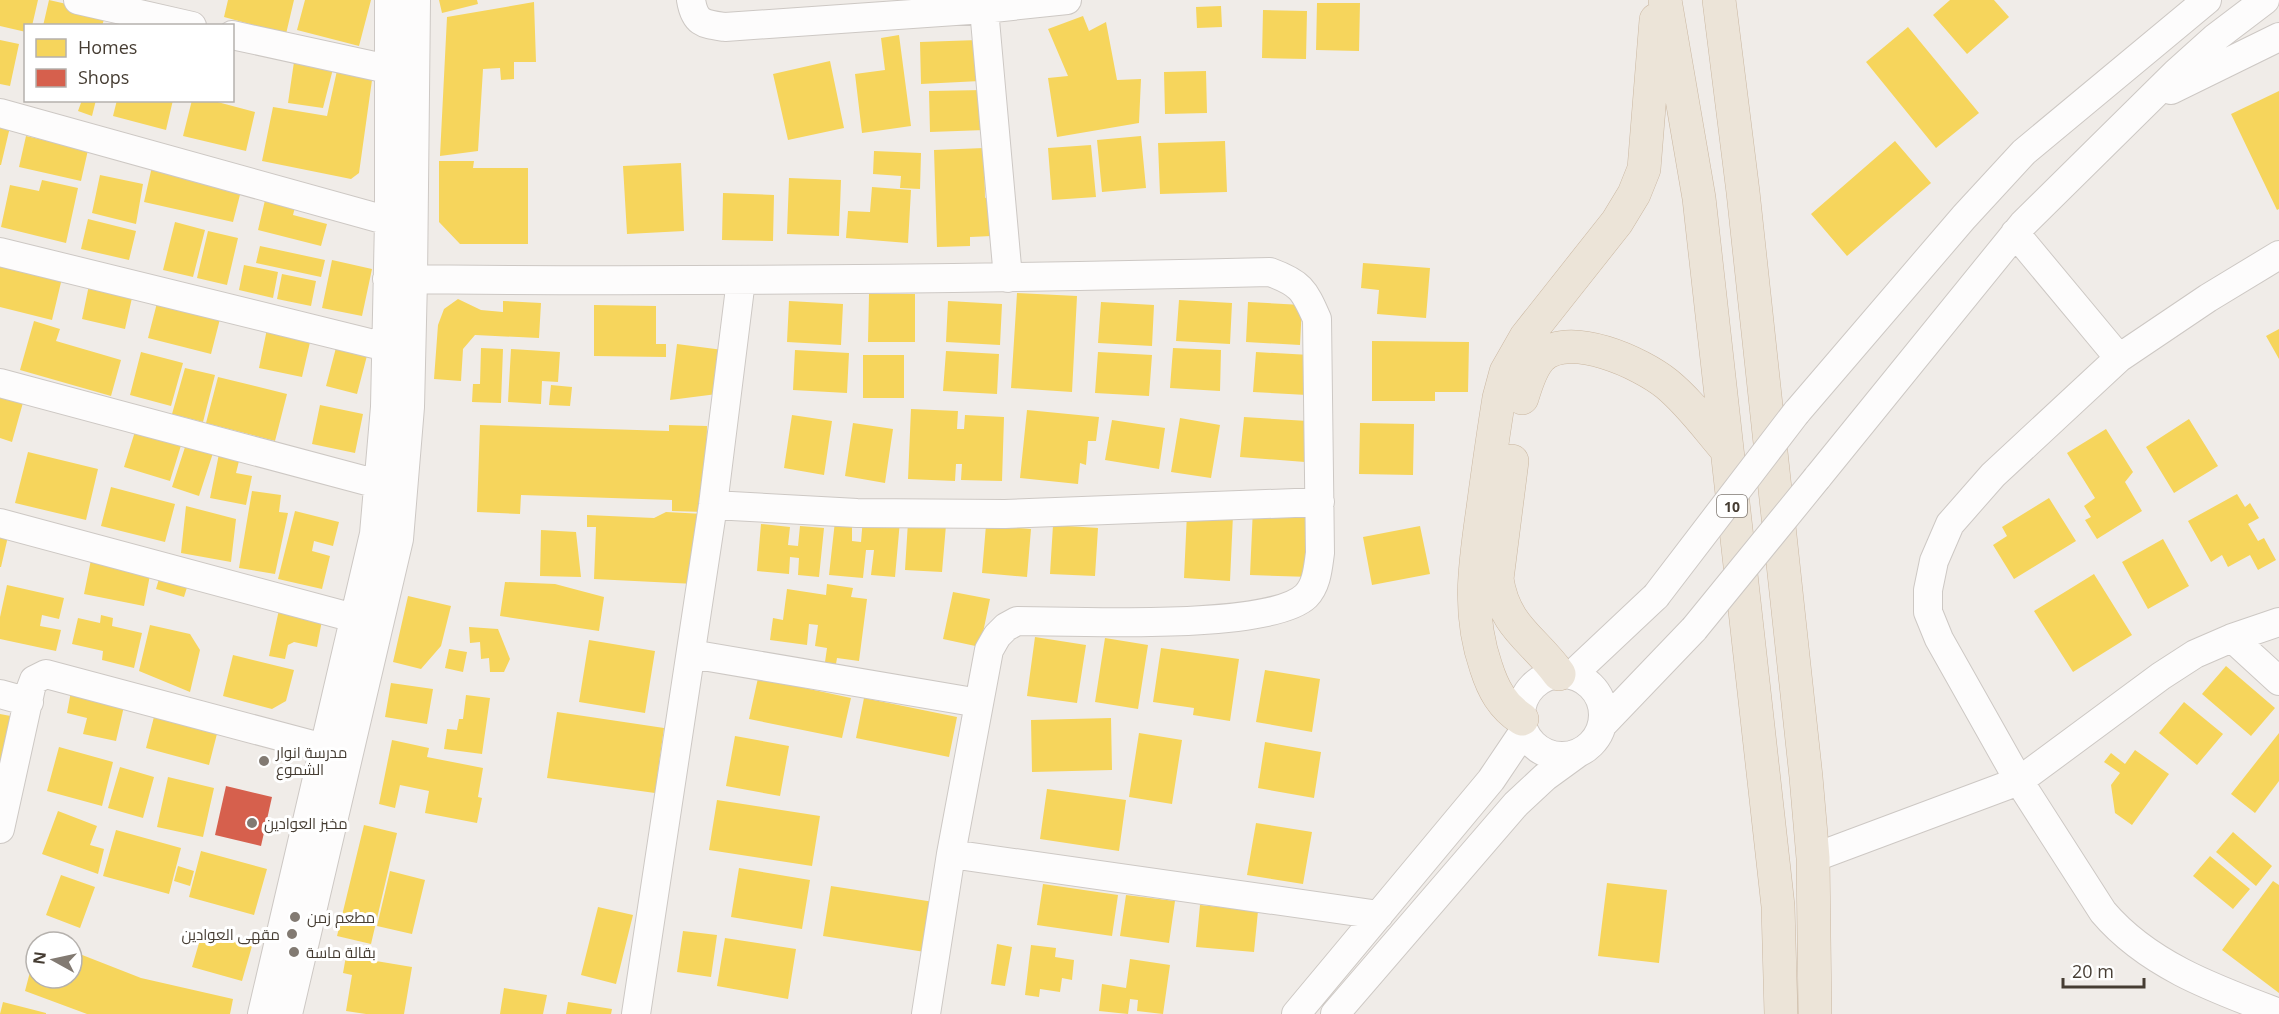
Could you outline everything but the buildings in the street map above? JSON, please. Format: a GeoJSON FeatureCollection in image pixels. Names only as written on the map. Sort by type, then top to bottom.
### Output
{"type":"FeatureCollection","features":[{"type":"Feature","properties":{"kind":"highway"},"geometry":{"type":"LineString","coordinates":[[1523,725],[1502,701],[1492,685],[1480,650],[1474,616],[1474,576],[1499,398],[1506,372],[1526,337],[1617,222],[1634,194],[1644,169],[1657,0]]}},
{"type":"Feature","properties":{"kind":"highway","name":"10"},"geometry":{"type":"LineString","coordinates":[[1665,0],[1699,198],[1778,906],[1781,1014]]}},
{"type":"Feature","properties":{"kind":"highway"},"geometry":{"type":"LineString","coordinates":[[1719,0],[1743,192],[1813,858],[1815,1014]]}},
{"type":"Feature","properties":{"kind":"highway"},"geometry":{"type":"LineString","coordinates":[[1565,675],[1518,629],[1506,613],[1499,596],[1497,579],[1519,408],[1527,380],[1540,358],[1552,350],[1567,345],[1599,351],[1632,363],[1666,383],[1726,449]]}},
{"type":"Feature","properties":{"kind":"street"},"geometry":{"type":"LineString","coordinates":[[78,0],[183,24]]}},
{"type":"Feature","properties":{"kind":"street"},"geometry":{"type":"LineString","coordinates":[[288,1014],[399,539],[410,407],[400,279],[389,221],[389,0]]}},
{"type":"Feature","properties":{"kind":"street"},"geometry":{"type":"LineString","coordinates":[[262,1014],[374,534],[385,407],[386,347],[400,279],[416,0]]}},
{"type":"Feature","properties":{"kind":"street"},"geometry":{"type":"LineString","coordinates":[[691,0],[694,15],[702,23],[725,27],[984,9],[1067,0]]}},
{"type":"Feature","properties":{"kind":"street"},"geometry":{"type":"LineString","coordinates":[[1565,675],[1656,596],[1796,413],[1964,216],[2024,152],[2207,0]]}},
{"type":"Feature","properties":{"kind":"street"},"geometry":{"type":"LineString","coordinates":[[1602,725],[1694,629],[2015,232],[2145,103],[2215,38],[2265,0]]}},
{"type":"Feature","properties":{"kind":"street"},"geometry":{"type":"LineString","coordinates":[[984,9],[1008,278]]}},
{"type":"Feature","properties":{"kind":"street"},"geometry":{"type":"LineString","coordinates":[[234,35],[388,69]]}},
{"type":"Feature","properties":{"kind":"street"},"geometry":{"type":"LineString","coordinates":[[2145,103],[2279,37]]}},
{"type":"Feature","properties":{"kind":"street"},"geometry":{"type":"LineString","coordinates":[[0,113],[389,221]]}},
{"type":"Feature","properties":{"kind":"street"},"geometry":{"type":"LineString","coordinates":[[2015,232],[2119,358]]}},
{"type":"Feature","properties":{"kind":"street"},"geometry":{"type":"LineString","coordinates":[[0,252],[386,347]]}},
{"type":"Feature","properties":{"kind":"street"},"geometry":{"type":"LineString","coordinates":[[2279,255],[2208,298],[2119,358],[1993,475],[1950,524],[1934,561],[1928,590],[1928,612],[1944,650],[2019,781],[2090,892],[2119,930],[2191,978],[2279,1013]]}},
{"type":"Feature","properties":{"kind":"street"},"geometry":{"type":"LineString","coordinates":[[400,279],[1008,278],[1270,272],[1290,279],[1306,294],[1317,319],[1320,553],[1316,580],[1306,596],[1290,606],[1260,615],[1204,621],[1017,621],[997,636],[989,650],[979,703],[951,854],[926,1014]]}},
{"type":"Feature","properties":{"kind":"street"},"geometry":{"type":"LineString","coordinates":[[641,1013],[713,505],[741,280]]}},
{"type":"Feature","properties":{"kind":"street"},"geometry":{"type":"LineString","coordinates":[[0,383],[378,484]]}},
{"type":"Feature","properties":{"kind":"street"},"geometry":{"type":"LineString","coordinates":[[713,505],[857,513],[1005,513],[1320,502]]}},
{"type":"Feature","properties":{"kind":"street"},"geometry":{"type":"LineString","coordinates":[[0,523],[354,618]]}},
{"type":"Feature","properties":{"kind":"street"},"geometry":{"type":"LineString","coordinates":[[1813,858],[2019,781],[2161,676],[2195,654],[2279,622]]}},
{"type":"Feature","properties":{"kind":"street"},"geometry":{"type":"LineString","coordinates":[[2232,638],[2279,681]]}},
{"type":"Feature","properties":{"kind":"street"},"geometry":{"type":"LineString","coordinates":[[691,654],[979,703]]}},
{"type":"Feature","properties":{"kind":"street"},"geometry":{"type":"LineString","coordinates":[[0,829],[34,680],[46,674],[324,748]]}},
{"type":"Feature","properties":{"kind":"street"},"geometry":{"type":"LineString","coordinates":[[1335,1014],[1516,804],[1545,777],[1589,747],[1597,737],[1602,725],[1603,712],[1600,700],[1593,689],[1584,680],[1565,675],[1547,678],[1536,684],[1527,694],[1522,706],[1523,725],[1531,742],[1541,751],[1565,756],[1578,753]]}},
{"type":"Feature","properties":{"kind":"street"},"geometry":{"type":"LineString","coordinates":[[0,694],[29,702]]}},
{"type":"Feature","properties":{"kind":"street"},"geometry":{"type":"LineString","coordinates":[[1296,1014],[1491,780],[1523,725]]}},
{"type":"Feature","properties":{"kind":"street"},"geometry":{"type":"LineString","coordinates":[[951,854],[1378,915]]}},
{"type":"Feature","properties":{"kind":"place","name":"مدرسة انوار الشموع"},"geometry":{"type":"Point","coordinates":[264,761]}},
{"type":"Feature","properties":{"kind":"place","name":"مخبز العوادين"},"geometry":{"type":"Point","coordinates":[252,823]}},
{"type":"Feature","properties":{"kind":"place","name":"مطعم زمن"},"geometry":{"type":"Point","coordinates":[295,917]}},
{"type":"Feature","properties":{"kind":"place","name":"مقهى العوادين"},"geometry":{"type":"Point","coordinates":[292,934]}},
{"type":"Feature","properties":{"kind":"place","name":"بقالة ماسة"},"geometry":{"type":"Point","coordinates":[294,952]}}]}
